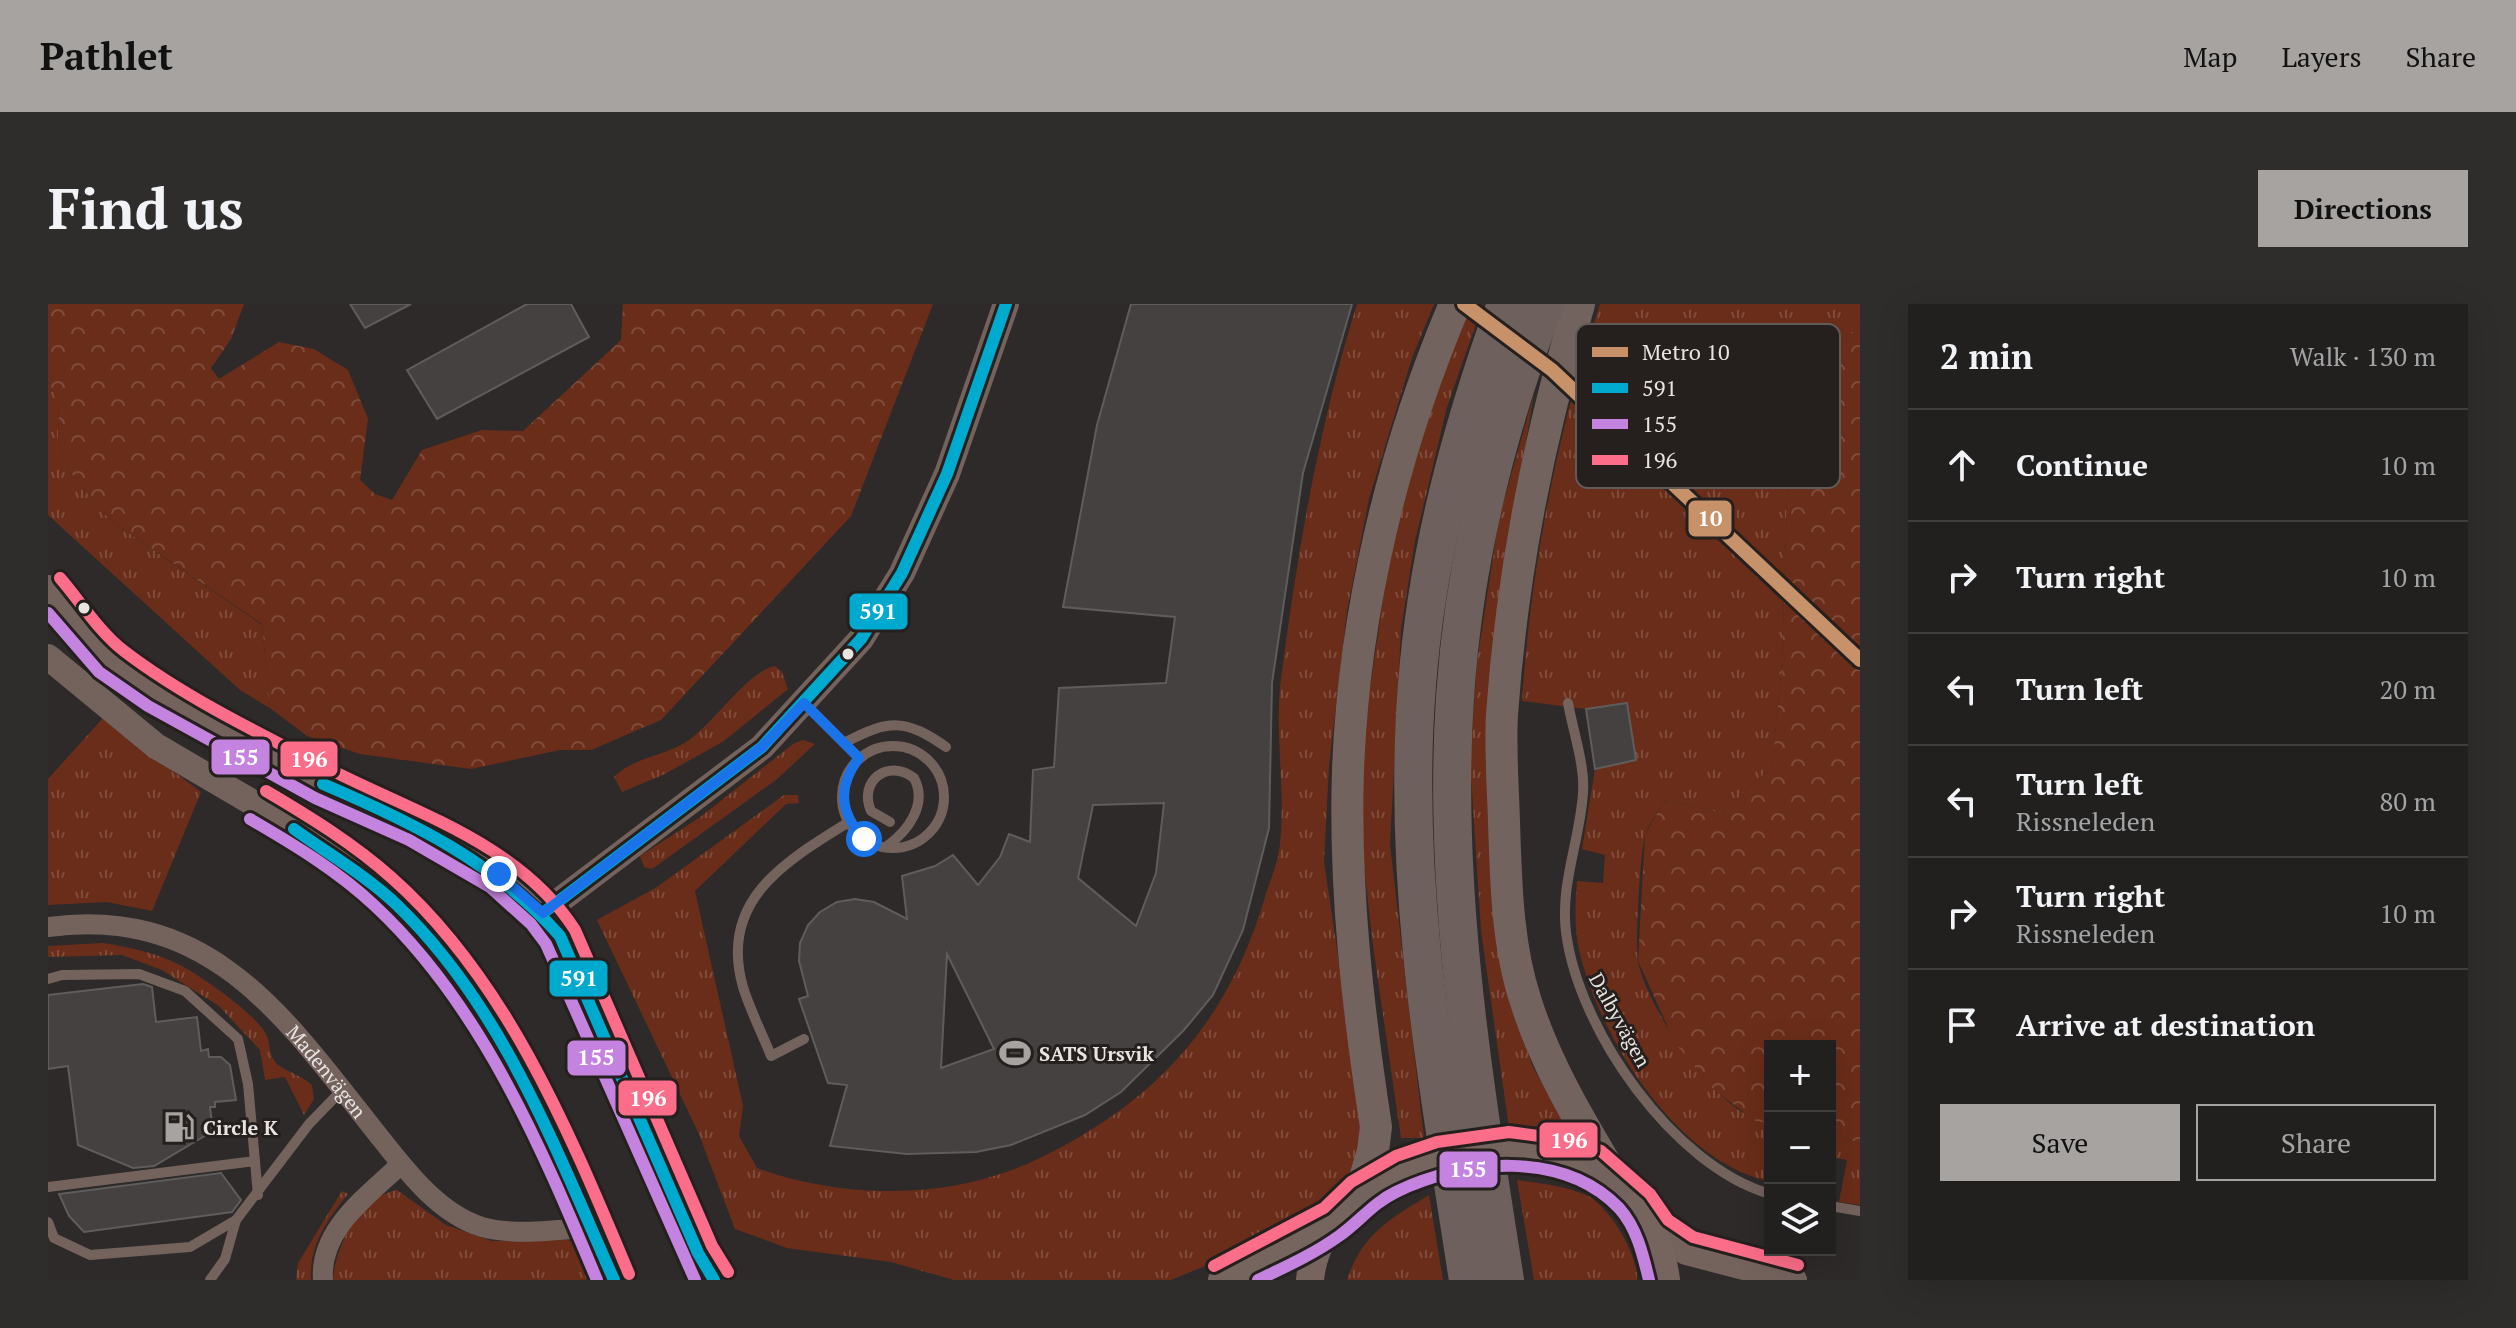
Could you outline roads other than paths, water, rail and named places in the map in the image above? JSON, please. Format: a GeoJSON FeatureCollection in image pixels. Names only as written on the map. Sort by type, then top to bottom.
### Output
{"type":"FeatureCollection","features":[{"type":"Feature","properties":{"kind":"highway"},"geometry":{"type":"LineString","coordinates":[[1468,1280],[1423,967],[1415,835],[1417,686],[1431,572],[1451,469],[1506,304]]}},
{"type":"Feature","properties":{"kind":"highway"},"geometry":{"type":"LineString","coordinates":[[1505,1280],[1470,1043],[1456,884],[1455,698],[1466,592],[1484,495],[1515,379],[1545,304]]}},
{"type":"Feature","properties":{"kind":"main road"},"geometry":{"type":"LineString","coordinates":[[1360,1195],[1376,1127],[1356,970],[1348,859],[1348,769],[1359,649],[1382,523],[1412,415],[1455,304]]}},
{"type":"Feature","properties":{"kind":"main road"},"geometry":{"type":"LineString","coordinates":[[1579,304],[1556,379],[1513,609],[1502,716],[1505,838],[1509,916],[1525,999],[1546,1058],[1618,1185]]}},
{"type":"Feature","properties":{"kind":"main road"},"geometry":{"type":"LineString","coordinates":[[1222,1280],[1333,1221],[1360,1195],[1403,1171],[1441,1158],[1510,1148],[1565,1156],[1594,1166],[1618,1185],[1638,1205],[1656,1232],[1666,1280]]}},
{"type":"Feature","properties":{"kind":"main road"},"geometry":{"type":"LineString","coordinates":[[1310,1280],[1319,1246],[1333,1221]]}},
{"type":"Feature","properties":{"kind":"street"},"geometry":{"type":"LineString","coordinates":[[543,913],[762,747],[861,639],[902,573],[947,474],[1006,304]]}},
{"type":"Feature","properties":{"kind":"street"},"geometry":{"type":"LineString","coordinates":[[48,588],[110,661],[157,693],[323,784],[379,807],[499,874],[543,913],[560,936],[683,1218],[714,1280]]}},
{"type":"Feature","properties":{"kind":"street"},"geometry":{"type":"LineString","coordinates":[[48,657],[156,746],[272,814],[367,879],[396,904],[481,1005],[537,1107],[614,1280]]}},
{"type":"Feature","properties":{"kind":"street","name":"Madenvägen"},"geometry":{"type":"LineString","coordinates":[[48,927],[80,923],[136,927],[181,941],[227,968],[260,996],[428,1195],[482,1227],[543,1231],[592,1227]]}},
{"type":"Feature","properties":{"kind":"street"},"geometry":{"type":"LineString","coordinates":[[323,1280],[322,1270],[337,1227],[401,1164]]}},
{"type":"Feature","properties":{"kind":"street"},"geometry":{"type":"LineString","coordinates":[[1656,1232],[1686,1252],[1794,1280]]}},
{"type":"Feature","properties":{"kind":"lane"},"geometry":{"type":"LineString","coordinates":[[804,703],[859,758]]}},
{"type":"Feature","properties":{"kind":"lane","name":"Dalbyvägen"},"geometry":{"type":"LineString","coordinates":[[1568,703],[1583,791],[1566,885],[1566,929],[1574,975],[1595,1021],[1651,1110],[1677,1138],[1711,1166],[1750,1188],[1764,1192]]}},
{"type":"Feature","properties":{"kind":"lane"},"geometry":{"type":"LineString","coordinates":[[846,742],[875,727],[903,724],[946,747]]}},
{"type":"Feature","properties":{"kind":"lane"},"geometry":{"type":"LineString","coordinates":[[902,746],[923,754],[938,771],[945,793],[941,816],[928,835],[908,846],[885,847],[864,839],[849,822],[842,795],[847,775],[859,758],[879,747],[902,746]]}},
{"type":"Feature","properties":{"kind":"lane"},"geometry":{"type":"LineString","coordinates":[[885,847],[904,833],[919,802],[914,778],[890,769],[874,777],[867,794],[871,811],[890,822]]}},
{"type":"Feature","properties":{"kind":"lane"},"geometry":{"type":"LineString","coordinates":[[804,1039],[771,1056],[743,987],[737,954],[743,924],[757,890],[786,860],[849,822]]}},
{"type":"Feature","properties":{"kind":"lane"},"geometry":{"type":"LineString","coordinates":[[48,979],[62,975],[139,974],[185,991],[238,1039],[248,1084],[258,1195]]}},
{"type":"Feature","properties":{"kind":"lane"},"geometry":{"type":"LineString","coordinates":[[48,1222],[54,1238],[90,1255],[190,1247],[236,1220],[309,1124],[342,1090]]}},
{"type":"Feature","properties":{"kind":"lane"},"geometry":{"type":"LineString","coordinates":[[48,1187],[255,1161]]}},
{"type":"Feature","properties":{"kind":"lane"},"geometry":{"type":"LineString","coordinates":[[1836,1207],[1860,1211]]}},
{"type":"Feature","properties":{"kind":"lane"},"geometry":{"type":"LineString","coordinates":[[206,1279],[225,1259],[236,1220]]}},
{"type":"Feature","properties":{"kind":"metro line","name":"10"},"geometry":{"type":"LineString","coordinates":[[1464,304],[1552,370],[1576,393]]}},
{"type":"Feature","properties":{"kind":"metro line","name":"10"},"geometry":{"type":"LineString","coordinates":[[1677,488],[1860,660]]}},
{"type":"Feature","properties":{"kind":"place","name":"SATS Ursvik"},"geometry":{"type":"Point","coordinates":[1015,1053]}},
{"type":"Feature","properties":{"kind":"place","name":"Circle K"},"geometry":{"type":"Point","coordinates":[179,1127]}}]}
